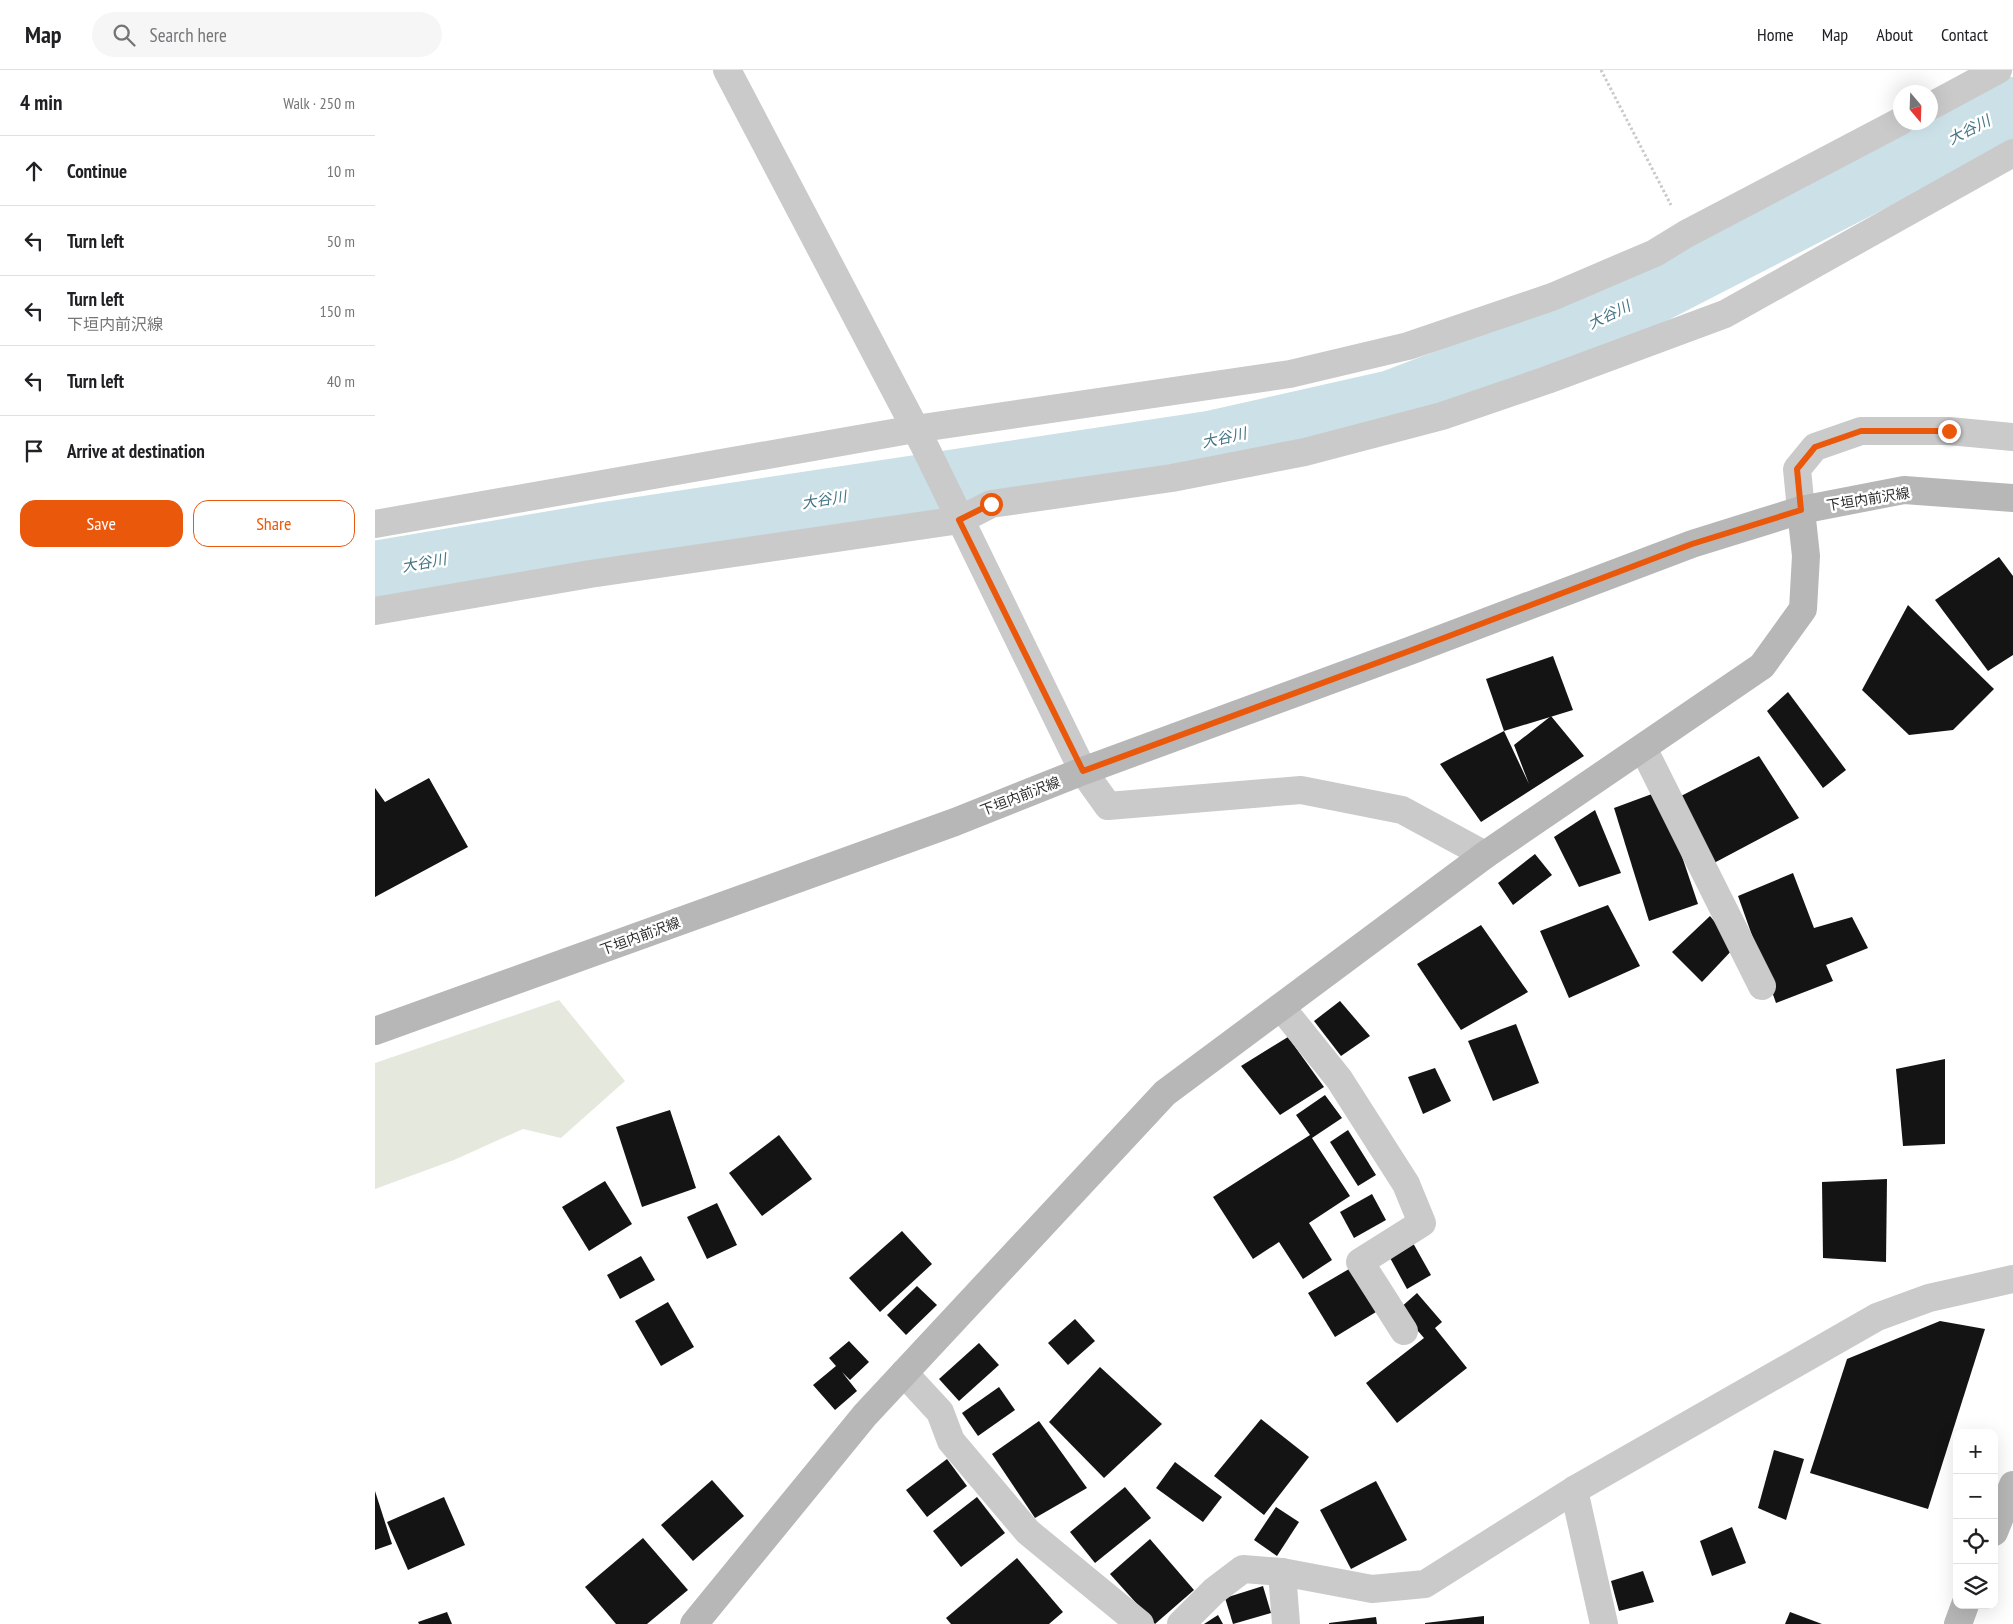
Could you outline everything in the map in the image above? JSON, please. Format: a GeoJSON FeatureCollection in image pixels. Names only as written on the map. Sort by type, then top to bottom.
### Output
{"type":"FeatureCollection","features":[{"type":"Feature","properties":{"kind":"main road","name":"下垣内前沢線"},"geometry":{"type":"LineString","coordinates":[[375,1029],[955,822],[1083,771],[1412,650],[1692,544],[1801,510],[1904,490],[2013,498]]}},
{"type":"Feature","properties":{"kind":"main road"},"geometry":{"type":"LineString","coordinates":[[694,1624],[865,1415],[1165,1093],[1485,856],[1762,666],[1803,609],[1806,556],[1801,510]]}},
{"type":"Feature","properties":{"kind":"main road"},"geometry":{"type":"LineString","coordinates":[[1998,1522],[2013,1485]]}},
{"type":"Feature","properties":{"kind":"main road"},"geometry":{"type":"LineString","coordinates":[[1958,1624],[1964,1609]]}},
{"type":"Feature","properties":{"kind":"street"},"geometry":{"type":"LineString","coordinates":[[727,70],[920,438],[1083,771],[1108,806],[1301,790],[1403,810],[1485,856]]}},
{"type":"Feature","properties":{"kind":"street"},"geometry":{"type":"LineString","coordinates":[[1938,102],[1998,70]]}},
{"type":"Feature","properties":{"kind":"street"},"geometry":{"type":"LineString","coordinates":[[375,524],[920,438],[1290,374],[1407,346],[1552,296],[1655,253],[1686,234],[1893,125]]}},
{"type":"Feature","properties":{"kind":"street"},"geometry":{"type":"LineString","coordinates":[[375,611],[954,509],[1172,478],[1305,452],[1442,416],[1547,380],[1725,314],[2013,153]]}},
{"type":"Feature","properties":{"kind":"street"},"geometry":{"type":"LineString","coordinates":[[1801,510],[1797,469],[1815,447],[1861,431],[1949,431],[2013,437]]}},
{"type":"Feature","properties":{"kind":"street"},"geometry":{"type":"LineString","coordinates":[[1643,748],[1762,986]]}},
{"type":"Feature","properties":{"kind":"street"},"geometry":{"type":"LineString","coordinates":[[1281,1007],[1339,1079],[1406,1184],[1422,1223],[1360,1262],[1404,1331]]}},
{"type":"Feature","properties":{"kind":"street"},"geometry":{"type":"LineString","coordinates":[[1181,1624],[1214,1591],[1243,1569],[1283,1572],[1371,1589],[1425,1584],[1574,1490],[1877,1317],[1929,1298],[2013,1279]]}},
{"type":"Feature","properties":{"kind":"street"},"geometry":{"type":"LineString","coordinates":[[904,1373],[940,1412],[951,1441],[1028,1532],[1140,1624]]}},
{"type":"Feature","properties":{"kind":"street"},"geometry":{"type":"LineString","coordinates":[[1574,1490],[1604,1624]]}},
{"type":"Feature","properties":{"kind":"street"},"geometry":{"type":"LineString","coordinates":[[1283,1572],[1286,1624]]}},
{"type":"Feature","properties":{"kind":"path"},"geometry":{"type":"LineString","coordinates":[[1601,70],[1686,234]]}},
{"type":"Feature","properties":{"kind":"shaded area"},"geometry":{"type":"Polygon","coordinates":[[[559,1000],[625,1081],[561,1138],[523,1129],[454,1160],[375,1189],[375,1063],[559,1000]]]}},
{"type":"Feature","properties":{"kind":"building"},"geometry":{"type":"Polygon","coordinates":[[[1999,557],[2013,576],[2013,655],[1988,671],[1935,600],[1999,557]]]}},
{"type":"Feature","properties":{"kind":"building"},"geometry":{"type":"Polygon","coordinates":[[[1908,605],[1994,689],[1953,730],[1909,735],[1862,690],[1908,605]]]}},
{"type":"Feature","properties":{"kind":"building"},"geometry":{"type":"Polygon","coordinates":[[[1553,656],[1573,710],[1504,731],[1486,679],[1553,656]]]}},
{"type":"Feature","properties":{"kind":"building"},"geometry":{"type":"Polygon","coordinates":[[[1788,692],[1846,770],[1823,788],[1767,711],[1788,692]]]}},
{"type":"Feature","properties":{"kind":"building"},"geometry":{"type":"Polygon","coordinates":[[[1551,716],[1584,756],[1481,822],[1440,764],[1504,731],[1529,784],[1514,745],[1551,716]]]}},
{"type":"Feature","properties":{"kind":"building"},"geometry":{"type":"Polygon","coordinates":[[[1759,756],[1799,818],[1714,863],[1681,796],[1759,756]]]}},
{"type":"Feature","properties":{"kind":"building"},"geometry":{"type":"Polygon","coordinates":[[[429,778],[468,847],[375,897],[375,788],[385,802],[429,778]]]}},
{"type":"Feature","properties":{"kind":"building"},"geometry":{"type":"Polygon","coordinates":[[[1660,791],[1698,904],[1649,921],[1614,808],[1660,791]]]}},
{"type":"Feature","properties":{"kind":"building"},"geometry":{"type":"Polygon","coordinates":[[[1595,810],[1621,873],[1579,887],[1554,837],[1595,810]]]}},
{"type":"Feature","properties":{"kind":"building"},"geometry":{"type":"Polygon","coordinates":[[[1535,854],[1552,875],[1513,905],[1498,883],[1535,854]]]}},
{"type":"Feature","properties":{"kind":"building"},"geometry":{"type":"Polygon","coordinates":[[[1793,873],[1814,928],[1852,917],[1868,948],[1826,965],[1833,981],[1776,1003],[1738,896],[1793,873]]]}},
{"type":"Feature","properties":{"kind":"building"},"geometry":{"type":"Polygon","coordinates":[[[1608,905],[1640,966],[1569,998],[1540,931],[1608,905]]]}},
{"type":"Feature","properties":{"kind":"building"},"geometry":{"type":"Polygon","coordinates":[[[1710,916],[1735,947],[1702,982],[1672,952],[1710,916]]]}},
{"type":"Feature","properties":{"kind":"building"},"geometry":{"type":"Polygon","coordinates":[[[1481,925],[1528,992],[1461,1030],[1417,964],[1481,925]]]}},
{"type":"Feature","properties":{"kind":"building"},"geometry":{"type":"Polygon","coordinates":[[[1340,1001],[1370,1036],[1341,1056],[1314,1021],[1340,1001]]]}},
{"type":"Feature","properties":{"kind":"building"},"geometry":{"type":"Polygon","coordinates":[[[1516,1024],[1539,1083],[1493,1101],[1468,1041],[1516,1024]]]}},
{"type":"Feature","properties":{"kind":"building"},"geometry":{"type":"Polygon","coordinates":[[[1288,1037],[1324,1087],[1280,1115],[1241,1066],[1288,1037]]]}},
{"type":"Feature","properties":{"kind":"building"},"geometry":{"type":"Polygon","coordinates":[[[1945,1059],[1945,1144],[1903,1146],[1896,1069],[1945,1059]]]}},
{"type":"Feature","properties":{"kind":"building"},"geometry":{"type":"Polygon","coordinates":[[[1435,1068],[1451,1101],[1423,1114],[1408,1077],[1435,1068]]]}},
{"type":"Feature","properties":{"kind":"building"},"geometry":{"type":"Polygon","coordinates":[[[1325,1095],[1342,1118],[1312,1138],[1350,1196],[1309,1223],[1332,1260],[1303,1279],[1279,1242],[1253,1259],[1213,1197],[1310,1135],[1296,1115],[1325,1095]]]}},
{"type":"Feature","properties":{"kind":"building"},"geometry":{"type":"Polygon","coordinates":[[[670,1110],[696,1188],[642,1207],[616,1127],[670,1110]]]}},
{"type":"Feature","properties":{"kind":"building"},"geometry":{"type":"Polygon","coordinates":[[[1348,1130],[1376,1175],[1358,1186],[1330,1142],[1348,1130]]]}},
{"type":"Feature","properties":{"kind":"building"},"geometry":{"type":"Polygon","coordinates":[[[779,1135],[812,1179],[762,1216],[729,1173],[779,1135]]]}},
{"type":"Feature","properties":{"kind":"building"},"geometry":{"type":"Polygon","coordinates":[[[1887,1179],[1886,1262],[1823,1258],[1822,1182],[1887,1179]]]}},
{"type":"Feature","properties":{"kind":"building"},"geometry":{"type":"Polygon","coordinates":[[[605,1181],[632,1224],[589,1251],[562,1207],[605,1181]]]}},
{"type":"Feature","properties":{"kind":"building"},"geometry":{"type":"Polygon","coordinates":[[[1372,1194],[1386,1220],[1354,1238],[1340,1212],[1372,1194]]]}},
{"type":"Feature","properties":{"kind":"building"},"geometry":{"type":"Polygon","coordinates":[[[717,1203],[737,1245],[707,1259],[687,1217],[717,1203]]]}},
{"type":"Feature","properties":{"kind":"building"},"geometry":{"type":"Polygon","coordinates":[[[902,1231],[932,1264],[880,1312],[849,1278],[902,1231]]]}},
{"type":"Feature","properties":{"kind":"building"},"geometry":{"type":"Polygon","coordinates":[[[1413,1243],[1431,1275],[1407,1289],[1389,1256],[1413,1243]]]}},
{"type":"Feature","properties":{"kind":"building"},"geometry":{"type":"Polygon","coordinates":[[[641,1256],[655,1280],[620,1299],[607,1275],[641,1256]]]}},
{"type":"Feature","properties":{"kind":"building"},"geometry":{"type":"Polygon","coordinates":[[[1349,1269],[1376,1312],[1335,1337],[1308,1293],[1349,1269]]]}},
{"type":"Feature","properties":{"kind":"building"},"geometry":{"type":"Polygon","coordinates":[[[917,1286],[937,1305],[906,1335],[887,1315],[917,1286]]]}},
{"type":"Feature","properties":{"kind":"building"},"geometry":{"type":"Polygon","coordinates":[[[1417,1293],[1442,1322],[1435,1328],[1467,1368],[1397,1423],[1366,1383],[1424,1338],[1399,1309],[1417,1293]]]}},
{"type":"Feature","properties":{"kind":"building"},"geometry":{"type":"Polygon","coordinates":[[[668,1302],[694,1347],[661,1366],[635,1321],[668,1302]]]}},
{"type":"Feature","properties":{"kind":"building"},"geometry":{"type":"Polygon","coordinates":[[[1075,1319],[1095,1341],[1068,1365],[1048,1343],[1075,1319]]]}},
{"type":"Feature","properties":{"kind":"building"},"geometry":{"type":"Polygon","coordinates":[[[1940,1321],[1985,1329],[1928,1509],[1810,1473],[1847,1359],[1940,1321]]]}},
{"type":"Feature","properties":{"kind":"building"},"geometry":{"type":"Polygon","coordinates":[[[849,1341],[869,1362],[850,1380],[842,1372],[857,1391],[835,1410],[813,1385],[836,1366],[829,1358],[849,1341]]]}},
{"type":"Feature","properties":{"kind":"building"},"geometry":{"type":"Polygon","coordinates":[[[979,1343],[999,1365],[959,1401],[939,1379],[979,1343]]]}},
{"type":"Feature","properties":{"kind":"building"},"geometry":{"type":"Polygon","coordinates":[[[1100,1367],[1162,1424],[1104,1478],[1049,1422],[1100,1367]]]}},
{"type":"Feature","properties":{"kind":"building"},"geometry":{"type":"Polygon","coordinates":[[[999,1387],[1015,1410],[978,1436],[962,1413],[999,1387]]]}},
{"type":"Feature","properties":{"kind":"building"},"geometry":{"type":"Polygon","coordinates":[[[1261,1419],[1309,1457],[1264,1515],[1214,1476],[1261,1419]]]}},
{"type":"Feature","properties":{"kind":"building"},"geometry":{"type":"Polygon","coordinates":[[[1039,1421],[1087,1488],[1035,1518],[992,1454],[1039,1421]]]}},
{"type":"Feature","properties":{"kind":"building"},"geometry":{"type":"Polygon","coordinates":[[[1774,1450],[1804,1459],[1786,1520],[1758,1508],[1774,1450]]]}},
{"type":"Feature","properties":{"kind":"building"},"geometry":{"type":"Polygon","coordinates":[[[947,1459],[967,1486],[927,1517],[906,1490],[947,1459]]]}},
{"type":"Feature","properties":{"kind":"building"},"geometry":{"type":"Polygon","coordinates":[[[1175,1462],[1222,1497],[1203,1522],[1156,1488],[1175,1462]]]}},
{"type":"Feature","properties":{"kind":"building"},"geometry":{"type":"Polygon","coordinates":[[[712,1480],[744,1516],[693,1561],[661,1525],[712,1480]]]}},
{"type":"Feature","properties":{"kind":"building"},"geometry":{"type":"Polygon","coordinates":[[[1376,1481],[1407,1540],[1351,1569],[1320,1510],[1376,1481]]]}},
{"type":"Feature","properties":{"kind":"building"},"geometry":{"type":"Polygon","coordinates":[[[1125,1487],[1151,1518],[1095,1563],[1070,1532],[1125,1487]]]}},
{"type":"Feature","properties":{"kind":"building"},"geometry":{"type":"Polygon","coordinates":[[[375,1491],[392,1544],[375,1550],[375,1491]]]}},
{"type":"Feature","properties":{"kind":"building"},"geometry":{"type":"Polygon","coordinates":[[[444,1497],[465,1545],[408,1570],[387,1522],[444,1497]]]}},
{"type":"Feature","properties":{"kind":"building"},"geometry":{"type":"Polygon","coordinates":[[[977,1497],[1005,1533],[961,1567],[933,1531],[977,1497]]]}},
{"type":"Feature","properties":{"kind":"building"},"geometry":{"type":"Polygon","coordinates":[[[1276,1507],[1299,1522],[1277,1556],[1254,1540],[1276,1507]]]}},
{"type":"Feature","properties":{"kind":"building"},"geometry":{"type":"Polygon","coordinates":[[[1732,1527],[1746,1563],[1712,1576],[1700,1541],[1732,1527]]]}},
{"type":"Feature","properties":{"kind":"building"},"geometry":{"type":"Polygon","coordinates":[[[643,1538],[688,1590],[647,1624],[616,1624],[585,1587],[643,1538]]]}},
{"type":"Feature","properties":{"kind":"building"},"geometry":{"type":"Polygon","coordinates":[[[1150,1539],[1194,1590],[1155,1624],[1110,1574],[1150,1539]]]}},
{"type":"Feature","properties":{"kind":"building"},"geometry":{"type":"Polygon","coordinates":[[[1017,1558],[1063,1612],[1049,1624],[951,1624],[946,1618],[1017,1558]]]}},
{"type":"Feature","properties":{"kind":"building"},"geometry":{"type":"Polygon","coordinates":[[[1643,1571],[1654,1602],[1619,1611],[1611,1581],[1643,1571]]]}},
{"type":"Feature","properties":{"kind":"building"},"geometry":{"type":"Polygon","coordinates":[[[1263,1586],[1271,1613],[1233,1624],[1225,1598],[1263,1586]]]}},
{"type":"Feature","properties":{"kind":"building"},"geometry":{"type":"Polygon","coordinates":[[[447,1612],[452,1624],[419,1624],[418,1622],[447,1612]]]}},
{"type":"Feature","properties":{"kind":"building"},"geometry":{"type":"Polygon","coordinates":[[[1790,1612],[1822,1624],[1785,1624],[1790,1612]]]}},
{"type":"Feature","properties":{"kind":"building"},"geometry":{"type":"Polygon","coordinates":[[[1218,1615],[1223,1624],[1204,1624],[1218,1615]]]}},
{"type":"Feature","properties":{"kind":"building"},"geometry":{"type":"Polygon","coordinates":[[[1484,1616],[1484,1624],[1425,1624],[1425,1623],[1484,1616]]]}},
{"type":"Feature","properties":{"kind":"building"},"geometry":{"type":"Polygon","coordinates":[[[1376,1617],[1377,1624],[1329,1624],[1329,1623],[1376,1617]]]}},
{"type":"Feature","properties":{"kind":"waterway","name":"大谷川"},"geometry":{"type":"LineString","coordinates":[[375,572],[605,533],[1210,442],[1392,401],[1589,326],[2013,108]]}},
{"type":"Feature","properties":{"kind":"route"},"geometry":{"type":"LineString","coordinates":[[991,504],[959,520],[1083,771],[1412,650],[1692,544],[1801,510],[1797,469],[1815,447],[1861,431],[1949,431]]}}]}
